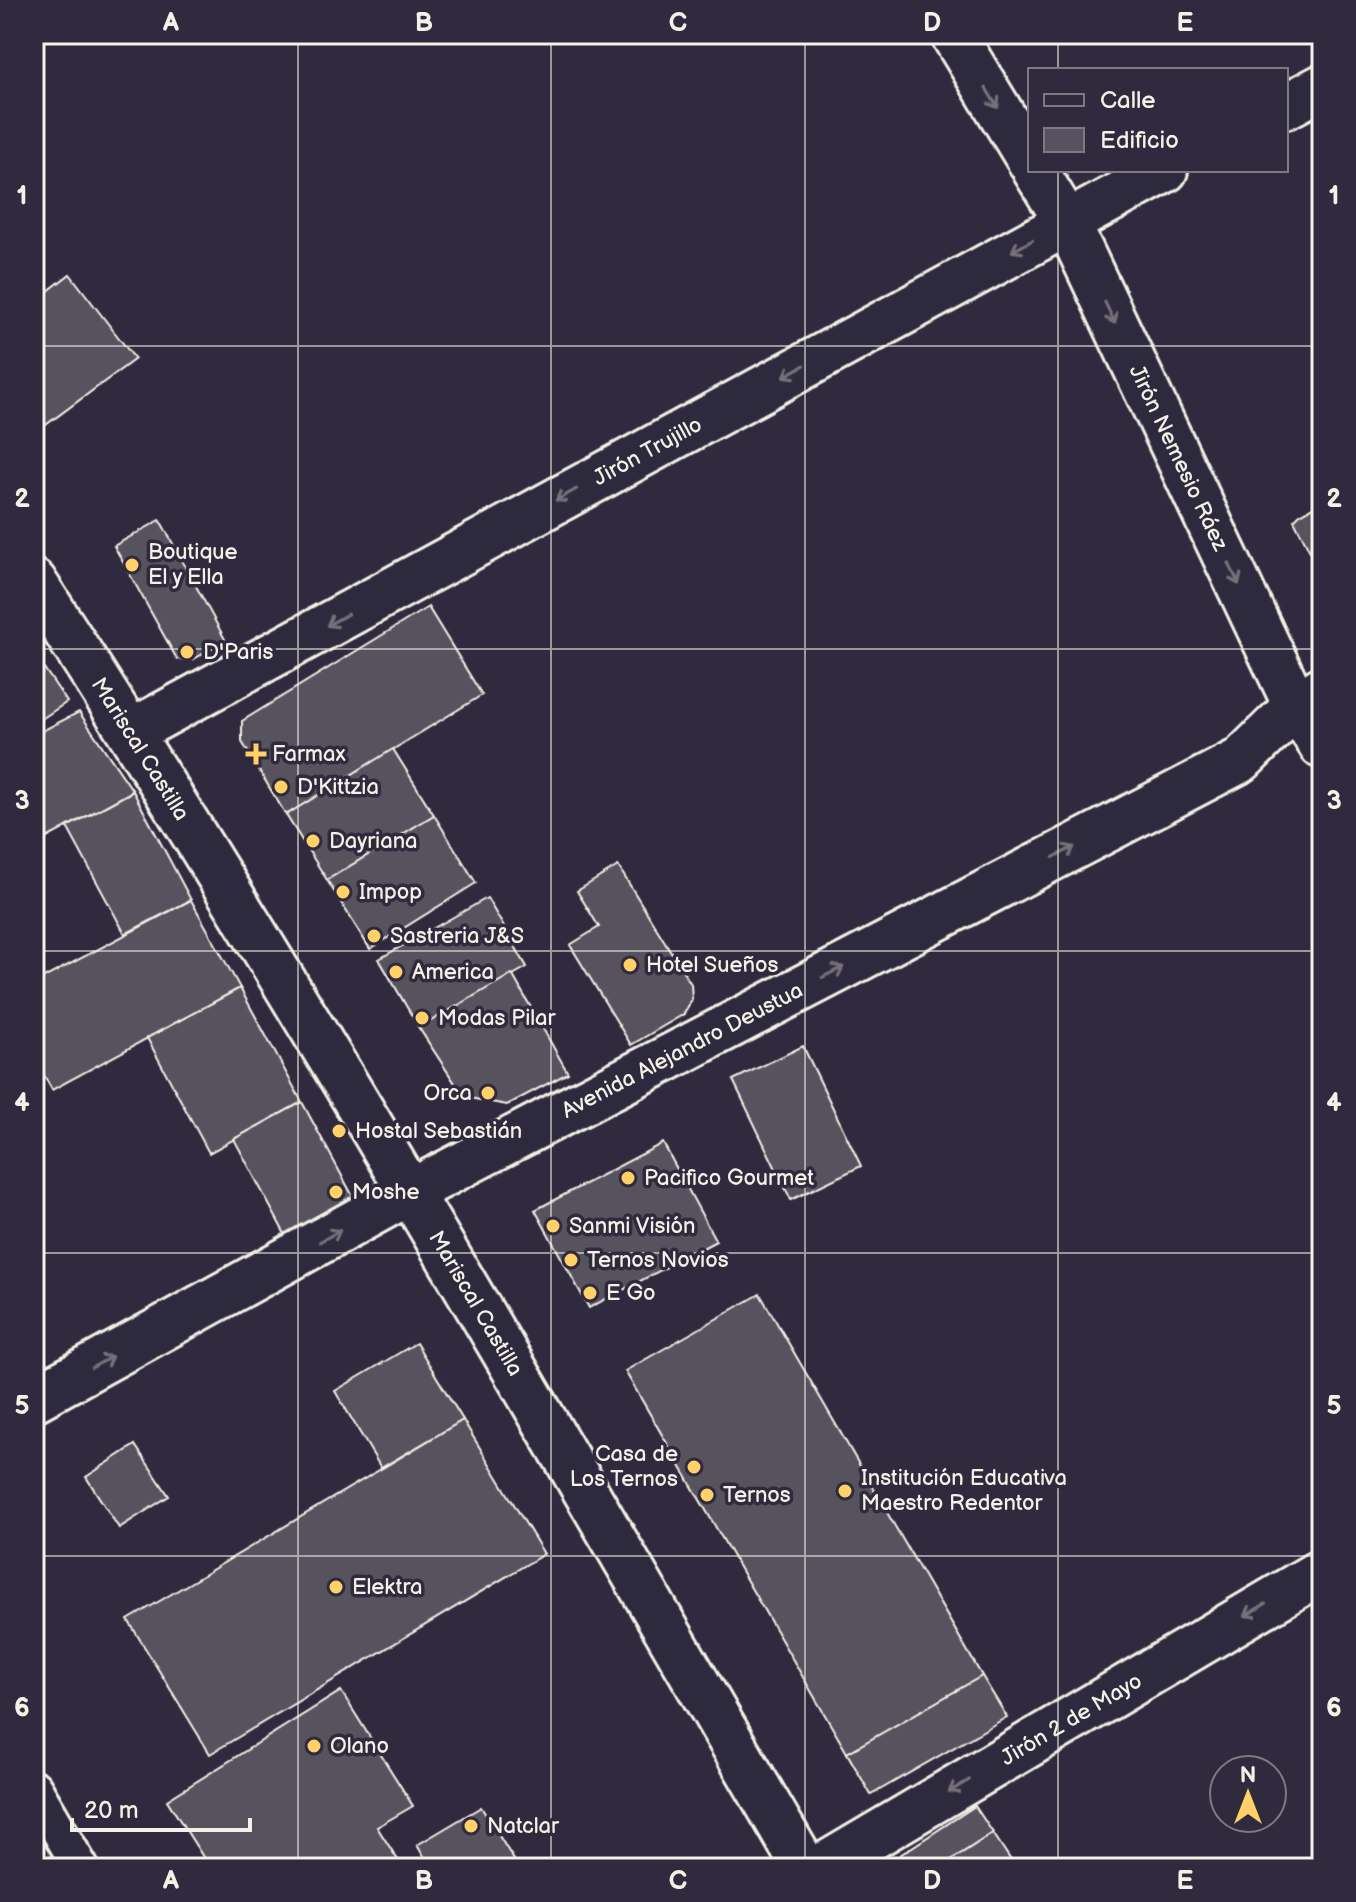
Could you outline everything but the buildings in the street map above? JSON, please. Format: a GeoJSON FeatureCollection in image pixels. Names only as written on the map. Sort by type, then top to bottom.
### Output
{"type":"FeatureCollection","features":[{"type":"Feature","properties":{"kind":"main road"},"geometry":{"type":"LineString","coordinates":[[953,34],[1028,158]]}},
{"type":"Feature","properties":{"kind":"main road"},"geometry":{"type":"LineString","coordinates":[[1288,105],[1322,87]]}},
{"type":"Feature","properties":{"kind":"main road","name":"Jirón Nemesio Ráez"},"geometry":{"type":"LineString","coordinates":[[1036,172],[1067,222],[1309,698],[1322,746]]}},
{"type":"Feature","properties":{"kind":"main road","name":"Jirón Trujillo"},"geometry":{"type":"LineString","coordinates":[[131,732],[1161,172]]}},
{"type":"Feature","properties":{"kind":"main road","name":"Mariscal Castilla"},"geometry":{"type":"LineString","coordinates":[[34,582],[131,732],[410,1192],[805,1868]]}},
{"type":"Feature","properties":{"kind":"main road","name":"Avenida Alejandro Deustua"},"geometry":{"type":"LineString","coordinates":[[34,1399],[410,1192],[1241,760],[1309,698]]}},
{"type":"Feature","properties":{"kind":"main road","name":"Jirón 2 de Mayo"},"geometry":{"type":"LineString","coordinates":[[820,1868],[1322,1571]]}},
{"type":"Feature","properties":{"kind":"lane"},"geometry":{"type":"LineString","coordinates":[[34,1788],[81,1868]]}},
{"type":"Feature","properties":{"kind":"place","name":"Boutique El y Ella"},"geometry":{"type":"Point","coordinates":[132,565]}},
{"type":"Feature","properties":{"kind":"place","name":"D'Paris"},"geometry":{"type":"Point","coordinates":[187,652]}},
{"type":"Feature","properties":{"kind":"place","name":"Farmax"},"geometry":{"type":"Point","coordinates":[256,754]}},
{"type":"Feature","properties":{"kind":"place","name":"D'Kittzia"},"geometry":{"type":"Point","coordinates":[281,787]}},
{"type":"Feature","properties":{"kind":"place","name":"Dayriana"},"geometry":{"type":"Point","coordinates":[313,841]}},
{"type":"Feature","properties":{"kind":"place","name":"Impop"},"geometry":{"type":"Point","coordinates":[343,892]}},
{"type":"Feature","properties":{"kind":"place","name":"Sastreria J&S"},"geometry":{"type":"Point","coordinates":[374,936]}},
{"type":"Feature","properties":{"kind":"place","name":"Hotel Sueños"},"geometry":{"type":"Point","coordinates":[630,965]}},
{"type":"Feature","properties":{"kind":"place","name":"America"},"geometry":{"type":"Point","coordinates":[396,972]}},
{"type":"Feature","properties":{"kind":"place","name":"Modas Pilar"},"geometry":{"type":"Point","coordinates":[422,1018]}},
{"type":"Feature","properties":{"kind":"place","name":"Orca"},"geometry":{"type":"Point","coordinates":[488,1093]}},
{"type":"Feature","properties":{"kind":"place","name":"Hostal Sebastián"},"geometry":{"type":"Point","coordinates":[339,1131]}},
{"type":"Feature","properties":{"kind":"place","name":"Pacifico Gourmet"},"geometry":{"type":"Point","coordinates":[628,1178]}},
{"type":"Feature","properties":{"kind":"place","name":"Moshe"},"geometry":{"type":"Point","coordinates":[336,1192]}},
{"type":"Feature","properties":{"kind":"place","name":"Sanmi Visión"},"geometry":{"type":"Point","coordinates":[553,1226]}},
{"type":"Feature","properties":{"kind":"place","name":"Ternos Novios"},"geometry":{"type":"Point","coordinates":[571,1260]}},
{"type":"Feature","properties":{"kind":"place","name":"E Go"},"geometry":{"type":"Point","coordinates":[590,1293]}},
{"type":"Feature","properties":{"kind":"place","name":"Casa de Los Ternos"},"geometry":{"type":"Point","coordinates":[694,1467]}},
{"type":"Feature","properties":{"kind":"place","name":"Institución Educativa Maestro Redentor"},"geometry":{"type":"Point","coordinates":[845,1491]}},
{"type":"Feature","properties":{"kind":"place","name":"Ternos"},"geometry":{"type":"Point","coordinates":[707,1495]}},
{"type":"Feature","properties":{"kind":"place","name":"Elektra"},"geometry":{"type":"Point","coordinates":[336,1587]}},
{"type":"Feature","properties":{"kind":"place","name":"Olano"},"geometry":{"type":"Point","coordinates":[314,1746]}},
{"type":"Feature","properties":{"kind":"place","name":"Natclar"},"geometry":{"type":"Point","coordinates":[471,1826]}}]}
